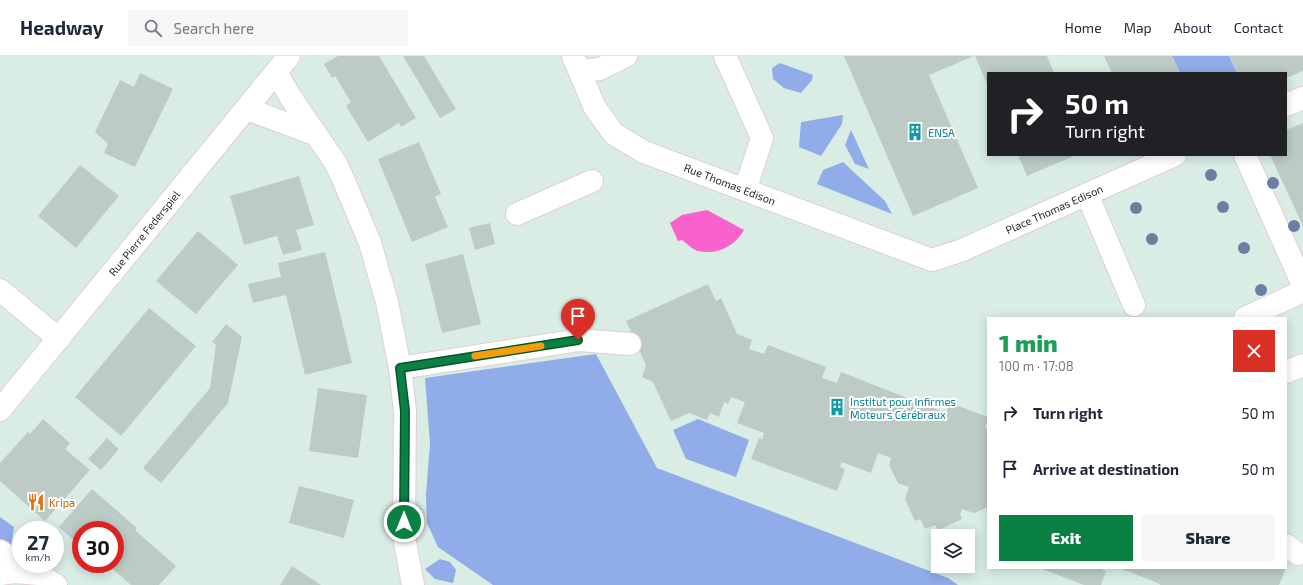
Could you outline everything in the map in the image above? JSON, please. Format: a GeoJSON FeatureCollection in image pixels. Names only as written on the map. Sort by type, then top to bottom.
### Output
{"type":"FeatureCollection","features":[{"type":"Feature","properties":{"kind":"street"},"geometry":{"type":"LineString","coordinates":[[584,65],[626,56]]}},
{"type":"Feature","properties":{"kind":"street"},"geometry":{"type":"LineString","coordinates":[[725,56],[762,138],[745,190]]}},
{"type":"Feature","properties":{"kind":"street"},"geometry":{"type":"LineString","coordinates":[[282,64],[316,135],[335,162],[370,243],[387,302],[400,368],[405,411],[404,537],[413,585]]}},
{"type":"Feature","properties":{"kind":"street","name":"Rue Pierre Federspiel"},"geometry":{"type":"LineString","coordinates":[[0,410],[247,109],[282,64]]}},
{"type":"Feature","properties":{"kind":"street","name":"Rue Thomas Edison"},"geometry":{"type":"LineString","coordinates":[[584,65],[595,108],[614,134],[644,152],[932,260]]}},
{"type":"Feature","properties":{"kind":"street"},"geometry":{"type":"LineString","coordinates":[[1287,105],[1303,98]]}},
{"type":"Feature","properties":{"kind":"street"},"geometry":{"type":"LineString","coordinates":[[247,109],[316,135]]}},
{"type":"Feature","properties":{"kind":"street"},"geometry":{"type":"LineString","coordinates":[[1245,156],[1303,285]]}},
{"type":"Feature","properties":{"kind":"street","name":"Place Thomas Edison"},"geometry":{"type":"LineString","coordinates":[[932,260],[960,251],[1167,158]]}},
{"type":"Feature","properties":{"kind":"street"},"geometry":{"type":"LineString","coordinates":[[517,214],[592,181]]}},
{"type":"Feature","properties":{"kind":"street"},"geometry":{"type":"LineString","coordinates":[[1087,194],[1134,305]]}},
{"type":"Feature","properties":{"kind":"street"},"geometry":{"type":"LineString","coordinates":[[0,290],[59,338]]}},
{"type":"Feature","properties":{"kind":"street"},"geometry":{"type":"LineString","coordinates":[[1247,317],[1303,291]]}},
{"type":"Feature","properties":{"kind":"street"},"geometry":{"type":"LineString","coordinates":[[400,368],[578,340],[630,344]]}},
{"type":"Feature","properties":{"kind":"street"},"geometry":{"type":"LineString","coordinates":[[1287,372],[1303,364]]}},
{"type":"Feature","properties":{"kind":"street"},"geometry":{"type":"LineString","coordinates":[[0,551],[12,558]]}},
{"type":"Feature","properties":{"kind":"street"},"geometry":{"type":"LineString","coordinates":[[0,574],[12,572]]}},
{"type":"Feature","properties":{"kind":"shaded area"},"geometry":{"type":"Polygon","coordinates":[[[1172,56],[1229,56],[1237,72],[1180,72],[1172,56]]]}},
{"type":"Feature","properties":{"kind":"shaded area"},"geometry":{"type":"Polygon","coordinates":[[[780,63],[813,75],[812,80],[801,93],[784,88],[773,79],[772,68],[780,63]]]}},
{"type":"Feature","properties":{"kind":"shaded area"},"geometry":{"type":"Polygon","coordinates":[[[843,115],[842,124],[821,156],[799,147],[801,122],[843,115]]]}},
{"type":"Feature","properties":{"kind":"shaded area"},"geometry":{"type":"Polygon","coordinates":[[[851,130],[869,169],[855,164],[845,145],[851,130]]]}},
{"type":"Feature","properties":{"kind":"shaded area"},"geometry":{"type":"Polygon","coordinates":[[[843,162],[885,201],[892,214],[817,184],[823,170],[843,162]]]}},
{"type":"Feature","properties":{"kind":"shaded area"},"geometry":{"type":"Polygon","coordinates":[[[707,210],[744,230],[730,245],[718,251],[712,252],[698,251],[682,240],[678,241],[670,223],[682,215],[707,210]]]}},
{"type":"Feature","properties":{"kind":"shaded area"},"geometry":{"type":"Polygon","coordinates":[[[596,354],[657,468],[931,572],[931,573],[948,578],[958,585],[493,585],[438,547],[427,523],[426,495],[430,443],[425,378],[596,354]]]}},
{"type":"Feature","properties":{"kind":"shaded area"},"geometry":{"type":"Polygon","coordinates":[[[698,419],[749,440],[736,477],[686,459],[673,430],[698,419]]]}},
{"type":"Feature","properties":{"kind":"shaded area"},"geometry":{"type":"Polygon","coordinates":[[[0,517],[12,526],[11,546],[0,540],[0,517]]]}},
{"type":"Feature","properties":{"kind":"shaded area"},"geometry":{"type":"Polygon","coordinates":[[[440,559],[450,562],[456,570],[453,583],[435,579],[425,569],[440,559]]]}},
{"type":"Feature","properties":{"kind":"building"},"geometry":{"type":"Polygon","coordinates":[[[338,56],[379,56],[416,118],[401,127],[399,123],[368,142],[346,106],[351,102],[335,76],[332,78],[324,64],[338,56]]]}},
{"type":"Feature","properties":{"kind":"building"},"geometry":{"type":"Polygon","coordinates":[[[403,56],[424,56],[456,109],[440,118],[403,56]]]}},
{"type":"Feature","properties":{"kind":"building","name":"ENSA"},"geometry":{"type":"Polygon","coordinates":[[[844,56],[974,56],[929,75],[978,188],[913,216],[844,56]]]}},
{"type":"Feature","properties":{"kind":"building"},"geometry":{"type":"Polygon","coordinates":[[[975,56],[1047,56],[1054,72],[987,72],[987,84],[975,56]]]}},
{"type":"Feature","properties":{"kind":"building"},"geometry":{"type":"Polygon","coordinates":[[[1104,56],[1172,56],[1180,72],[1112,72],[1104,56]]]}},
{"type":"Feature","properties":{"kind":"building"},"geometry":{"type":"Polygon","coordinates":[[[1229,56],[1303,56],[1303,71],[1287,78],[1287,72],[1237,72],[1229,56]]]}},
{"type":"Feature","properties":{"kind":"building"},"geometry":{"type":"Polygon","coordinates":[[[140,73],[173,89],[135,167],[104,153],[108,144],[95,132],[120,80],[134,87],[140,73]]]}},
{"type":"Feature","properties":{"kind":"building"},"geometry":{"type":"Polygon","coordinates":[[[1303,123],[1303,226],[1270,156],[1287,156],[1287,130],[1303,123]]]}},
{"type":"Feature","properties":{"kind":"building"},"geometry":{"type":"Polygon","coordinates":[[[419,142],[441,194],[435,197],[448,227],[412,242],[378,159],[419,142]]]}},
{"type":"Feature","properties":{"kind":"building"},"geometry":{"type":"Polygon","coordinates":[[[1018,156],[1074,156],[1027,176],[1018,156]]]}},
{"type":"Feature","properties":{"kind":"building"},"geometry":{"type":"Polygon","coordinates":[[[80,165],[119,196],[76,248],[38,216],[80,165]]]}},
{"type":"Feature","properties":{"kind":"building"},"geometry":{"type":"Polygon","coordinates":[[[299,176],[314,225],[296,230],[302,250],[283,255],[277,236],[244,245],[230,196],[299,176]]]}},
{"type":"Feature","properties":{"kind":"building"},"geometry":{"type":"Polygon","coordinates":[[[490,223],[495,244],[475,250],[469,228],[490,223]]]}},
{"type":"Feature","properties":{"kind":"building"},"geometry":{"type":"Polygon","coordinates":[[[198,231],[238,265],[196,314],[156,281],[198,231]]]}},
{"type":"Feature","properties":{"kind":"building"},"geometry":{"type":"Polygon","coordinates":[[[325,252],[352,363],[305,375],[286,295],[253,303],[248,284],[281,277],[278,263],[325,252]]]}},
{"type":"Feature","properties":{"kind":"building"},"geometry":{"type":"Polygon","coordinates":[[[463,254],[481,324],[442,333],[425,264],[463,254]]]}},
{"type":"Feature","properties":{"kind":"building","name":"Institut pour Infirmes Moteurs Cérébraux"},"geometry":{"type":"Polygon","coordinates":[[[708,284],[716,301],[721,298],[737,334],[752,340],[749,349],[764,354],[768,345],[826,367],[822,378],[837,383],[841,372],[946,413],[950,403],[987,417],[985,428],[987,429],[987,507],[974,513],[962,509],[960,514],[962,519],[940,529],[937,529],[935,525],[925,529],[920,519],[915,521],[905,499],[909,487],[898,483],[889,465],[891,458],[878,453],[871,473],[842,462],[840,467],[845,469],[837,491],[751,459],[759,438],[762,439],[764,433],[737,423],[745,402],[731,397],[728,404],[724,402],[719,417],[710,413],[707,420],[689,413],[671,421],[653,382],[642,377],[646,365],[626,321],[708,284]]]}},
{"type":"Feature","properties":{"kind":"building"},"geometry":{"type":"Polygon","coordinates":[[[149,308],[196,346],[121,436],[75,397],[149,308]]]}},
{"type":"Feature","properties":{"kind":"building"},"geometry":{"type":"Polygon","coordinates":[[[226,324],[242,337],[228,403],[161,483],[143,468],[210,388],[216,345],[212,342],[226,324]]]}},
{"type":"Feature","properties":{"kind":"building"},"geometry":{"type":"Polygon","coordinates":[[[318,388],[367,395],[358,458],[309,451],[318,388]]]}},
{"type":"Feature","properties":{"kind":"building"},"geometry":{"type":"Polygon","coordinates":[[[43,419],[70,443],[65,449],[90,470],[45,521],[0,481],[0,463],[28,432],[30,434],[43,419]]]}},
{"type":"Feature","properties":{"kind":"building"},"geometry":{"type":"Polygon","coordinates":[[[107,438],[119,449],[101,470],[88,459],[107,438]]]}},
{"type":"Feature","properties":{"kind":"building"},"geometry":{"type":"Polygon","coordinates":[[[299,486],[354,500],[344,538],[289,523],[299,486]]]}},
{"type":"Feature","properties":{"kind":"building"},"geometry":{"type":"Polygon","coordinates":[[[92,489],[137,528],[135,530],[176,566],[159,585],[131,585],[117,573],[124,573],[124,521],[72,521],[72,539],[64,532],[64,521],[92,489]]]}},
{"type":"Feature","properties":{"kind":"building"},"geometry":{"type":"Polygon","coordinates":[[[292,566],[321,585],[280,585],[292,566]]]}},
{"type":"Feature","properties":{"kind":"building"},"geometry":{"type":"Polygon","coordinates":[[[1043,569],[1102,569],[1106,571],[1101,585],[1084,585],[1043,569]]]}},
{"type":"Feature","properties":{"kind":"building"},"geometry":{"type":"Polygon","coordinates":[[[1122,569],[1286,569],[1279,585],[1160,584],[1122,569]]]}},
{"type":"Feature","properties":{"kind":"slow traffic"},"geometry":{"type":"LineString","coordinates":[[475,356],[541,346]]}},
{"type":"Feature","properties":{"kind":"place","name":"ENSA"},"geometry":{"type":"Point","coordinates":[915,132]}},
{"type":"Feature","properties":{"kind":"place","name":"Institut pour Infirmes Moteurs Cérébraux"},"geometry":{"type":"Point","coordinates":[837,407]}},
{"type":"Feature","properties":{"kind":"place","name":"Kripa"},"geometry":{"type":"Point","coordinates":[36,502]}},
{"type":"Feature","properties":{"kind":"route"},"geometry":{"type":"LineString","coordinates":[[404,522],[405,411],[400,368],[578,340]]}}]}
